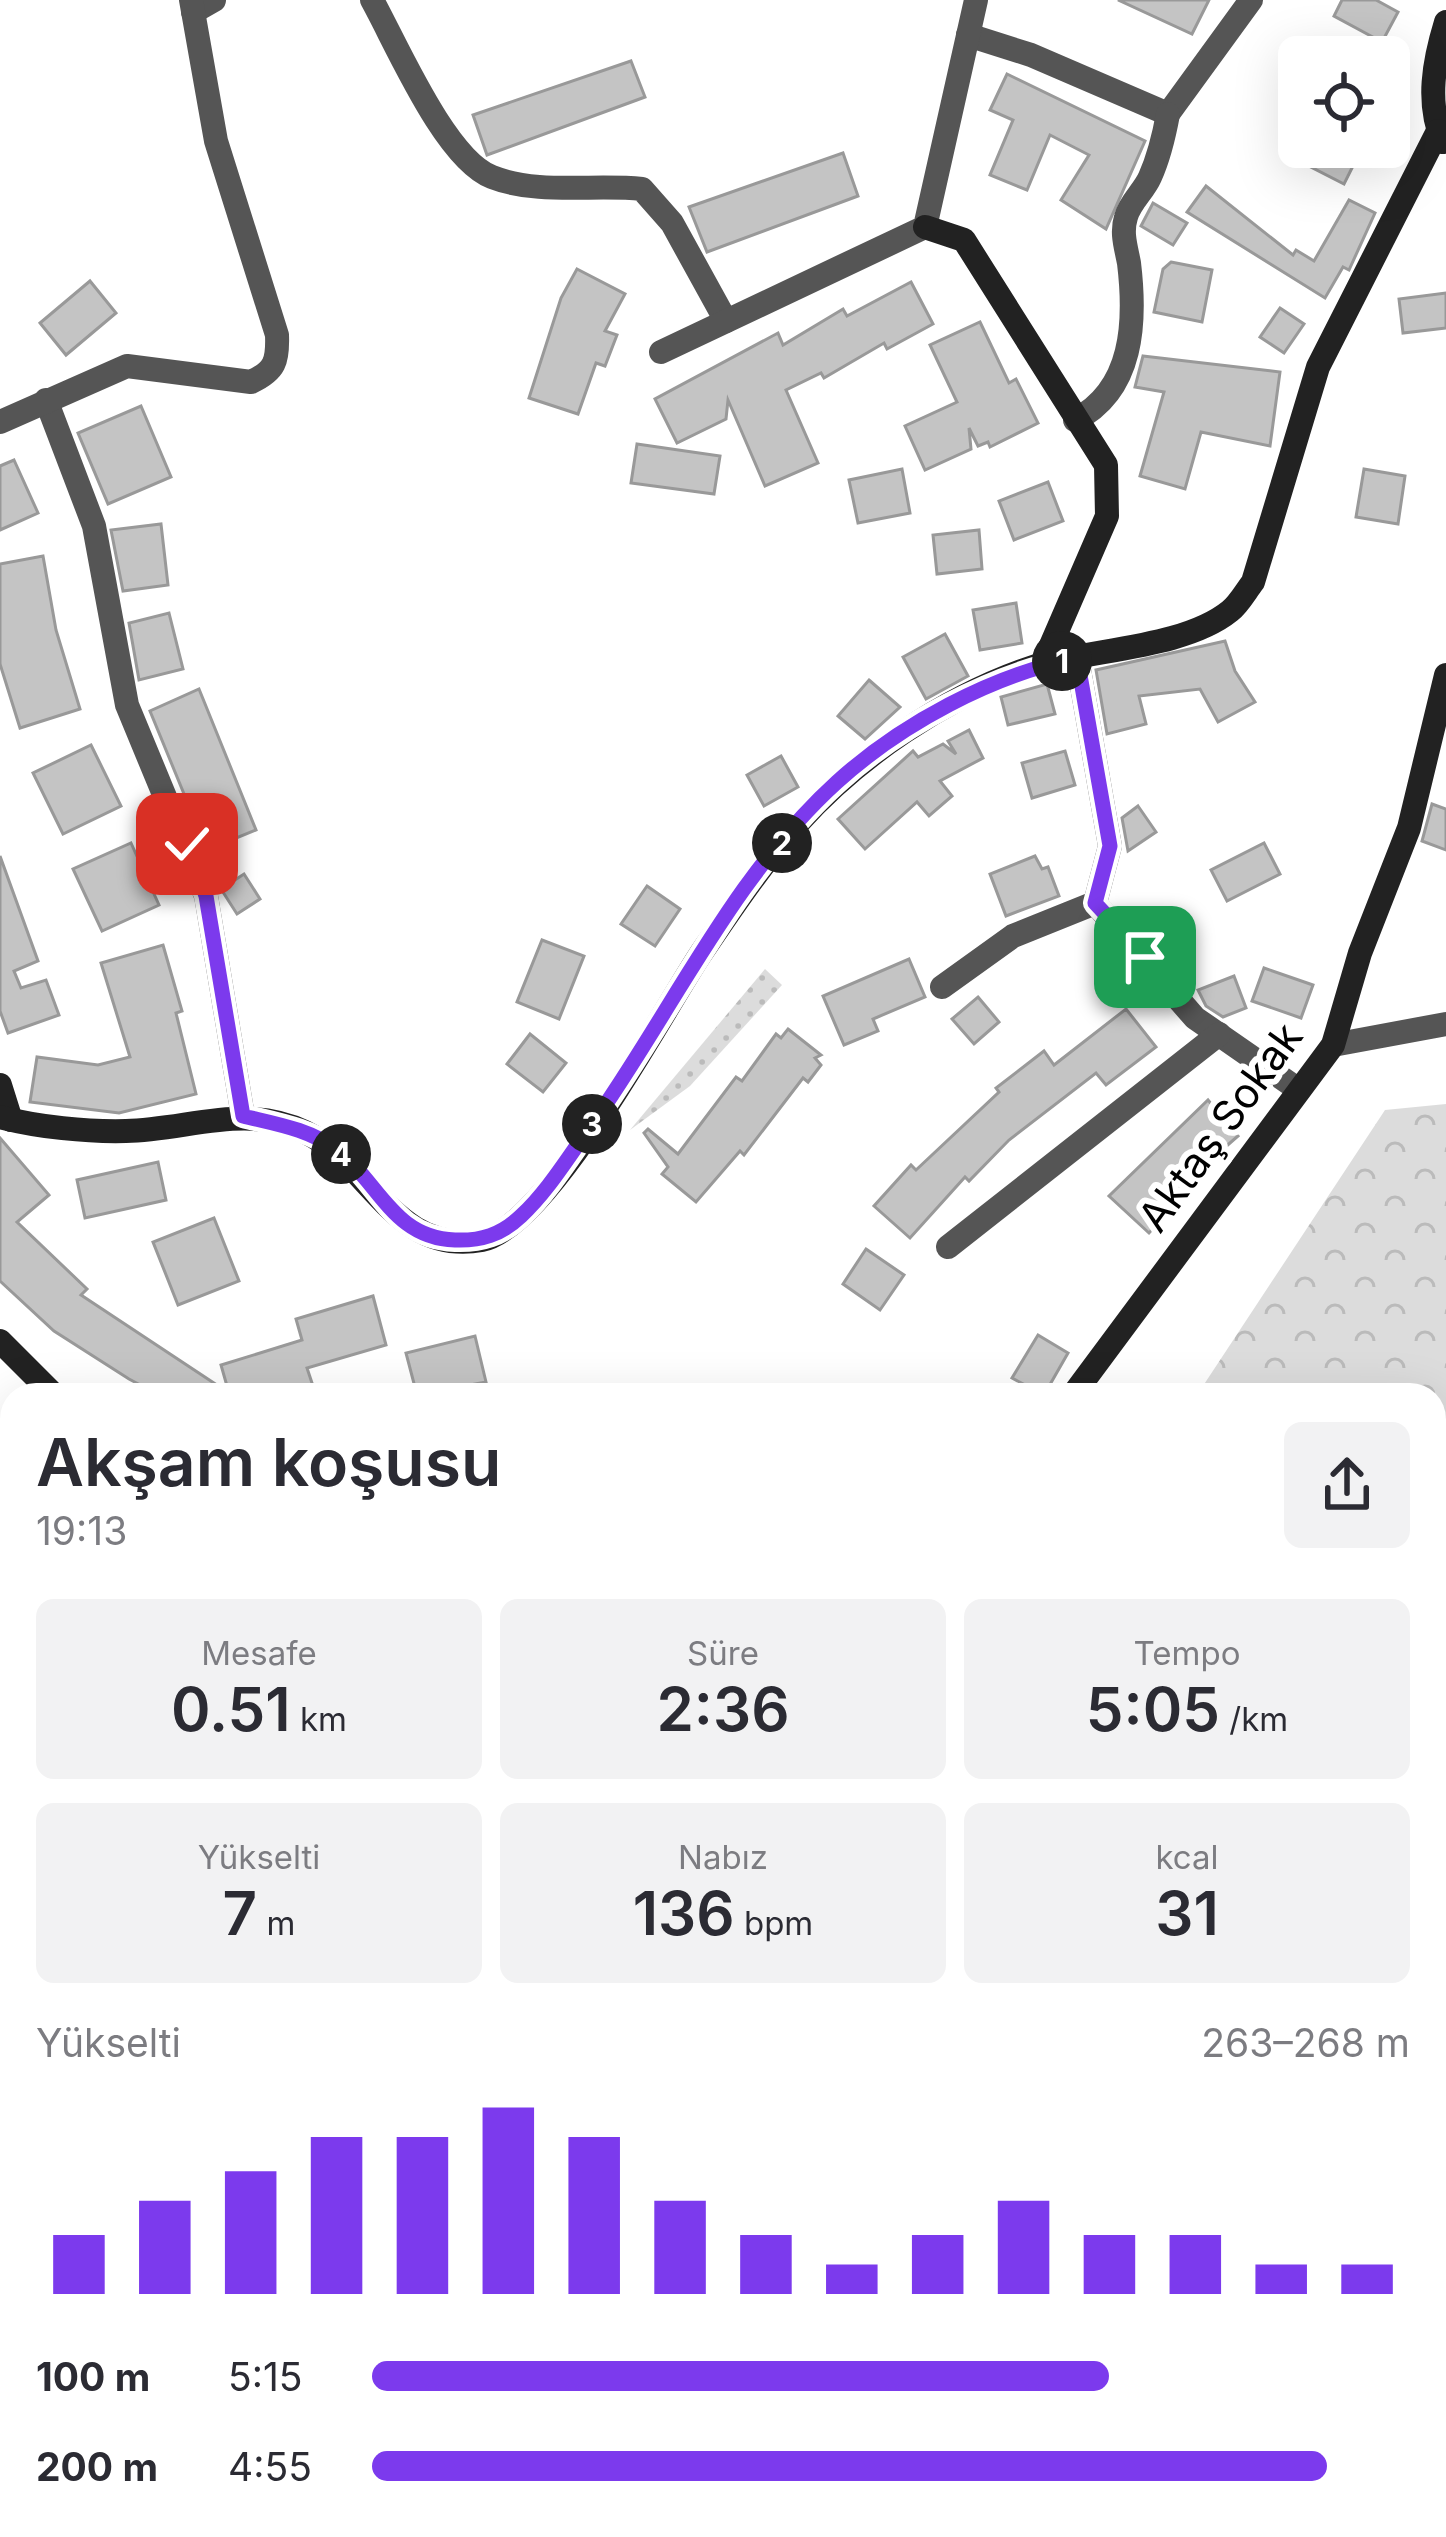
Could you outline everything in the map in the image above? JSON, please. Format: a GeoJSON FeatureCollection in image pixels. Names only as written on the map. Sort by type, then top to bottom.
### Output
{"type":"FeatureCollection","features":[{"type":"Feature","properties":{"kind":"street"},"geometry":{"type":"LineString","coordinates":[[372,0],[414,85],[464,153],[489,177],[548,187],[642,190],[672,223],[726,321]]}},
{"type":"Feature","properties":{"kind":"street"},"geometry":{"type":"LineString","coordinates":[[925,227],[976,0]]}},
{"type":"Feature","properties":{"kind":"street"},"geometry":{"type":"LineString","coordinates":[[1075,420],[1088,413],[1116,380],[1127,357],[1133,330],[1123,232],[1127,211],[1148,181],[1168,114],[1251,0]]}},
{"type":"Feature","properties":{"kind":"street"},"geometry":{"type":"LineString","coordinates":[[0,422],[127,366],[251,382],[267,375],[278,360],[277,335],[216,141],[199,4]]}},
{"type":"Feature","properties":{"kind":"street"},"geometry":{"type":"LineString","coordinates":[[0,1085],[6,1119],[127,1131],[243,1116],[301,1130],[336,1150],[385,1208],[413,1231],[448,1240],[485,1240],[518,1219],[638,1061],[700,956],[794,826],[838,780],[934,714],[1042,666],[1195,628],[1230,611],[1253,582],[1318,368],[1346,303],[1442,140],[1435,71],[1446,22]]}},
{"type":"Feature","properties":{"kind":"street"},"geometry":{"type":"LineString","coordinates":[[968,35],[1031,55],[1168,114]]}},
{"type":"Feature","properties":{"kind":"street"},"geometry":{"type":"LineString","coordinates":[[661,352],[925,227],[964,240],[1106,465],[1107,516],[1042,666]]}},
{"type":"Feature","properties":{"kind":"street"},"geometry":{"type":"LineString","coordinates":[[46,400],[94,526],[127,705],[206,896],[243,1116]]}},
{"type":"Feature","properties":{"kind":"street"},"geometry":{"type":"LineString","coordinates":[[1077,658],[1110,846],[1095,903]]}},
{"type":"Feature","properties":{"kind":"street","name":"Aktaş Sokak"},"geometry":{"type":"LineString","coordinates":[[1081,1383],[1333,1045],[1360,953],[1409,828],[1446,675]]}},
{"type":"Feature","properties":{"kind":"street"},"geometry":{"type":"LineString","coordinates":[[942,987],[1013,936],[1095,903]]}},
{"type":"Feature","properties":{"kind":"street"},"geometry":{"type":"LineString","coordinates":[[1095,903],[1195,1018],[1299,1090]]}},
{"type":"Feature","properties":{"kind":"street"},"geometry":{"type":"LineString","coordinates":[[1333,1045],[1446,1024]]}},
{"type":"Feature","properties":{"kind":"street"},"geometry":{"type":"LineString","coordinates":[[948,1247],[1219,1034]]}},
{"type":"Feature","properties":{"kind":"street"},"geometry":{"type":"LineString","coordinates":[[0,1341],[42,1383]]}},
{"type":"Feature","properties":{"kind":"green space"},"geometry":{"type":"Polygon","coordinates":[[[765,969],[782,985],[690,1086],[630,1130],[765,969]]]}},
{"type":"Feature","properties":{"kind":"green space"},"geometry":{"type":"Polygon","coordinates":[[[1446,1104],[1446,1383],[1205,1383],[1385,1110],[1446,1104]]]}},
{"type":"Feature","properties":{"kind":"building"},"geometry":{"type":"Polygon","coordinates":[[[1118,0],[1209,0],[1192,34],[1118,0]]]}},
{"type":"Feature","properties":{"kind":"building"},"geometry":{"type":"Polygon","coordinates":[[[1342,0],[1376,0],[1398,12],[1385,36],[1371,36],[1334,16],[1342,0]]]}},
{"type":"Feature","properties":{"kind":"building"},"geometry":{"type":"Polygon","coordinates":[[[631,61],[645,97],[487,155],[473,115],[631,61]]]}},
{"type":"Feature","properties":{"kind":"building"},"geometry":{"type":"Polygon","coordinates":[[[1007,74],[1145,141],[1106,229],[1061,200],[1089,155],[1050,135],[1027,190],[990,175],[1013,120],[990,110],[1007,74]]]}},
{"type":"Feature","properties":{"kind":"building"},"geometry":{"type":"Polygon","coordinates":[[[843,153],[858,196],[707,252],[689,207],[843,153]]]}},
{"type":"Feature","properties":{"kind":"building"},"geometry":{"type":"Polygon","coordinates":[[[1313,168],[1352,168],[1344,184],[1313,168]]]}},
{"type":"Feature","properties":{"kind":"building"},"geometry":{"type":"Polygon","coordinates":[[[1206,186],[1293,255],[1296,250],[1314,261],[1349,200],[1375,213],[1349,270],[1343,267],[1325,298],[1187,212],[1206,186]]]}},
{"type":"Feature","properties":{"kind":"building"},"geometry":{"type":"Polygon","coordinates":[[[1153,203],[1187,223],[1173,245],[1141,226],[1153,203]]]}},
{"type":"Feature","properties":{"kind":"building"},"geometry":{"type":"Polygon","coordinates":[[[1171,262],[1212,270],[1202,322],[1154,312],[1163,269],[1171,262]]]}},
{"type":"Feature","properties":{"kind":"building"},"geometry":{"type":"Polygon","coordinates":[[[577,269],[625,294],[605,331],[617,335],[605,366],[596,363],[578,414],[529,398],[561,298],[577,269]]]}},
{"type":"Feature","properties":{"kind":"building"},"geometry":{"type":"Polygon","coordinates":[[[90,281],[116,313],[66,355],[40,323],[90,281]]]}},
{"type":"Feature","properties":{"kind":"building"},"geometry":{"type":"Polygon","coordinates":[[[911,282],[933,324],[887,349],[884,343],[824,378],[821,373],[786,390],[818,463],[765,486],[728,400],[726,419],[677,443],[655,399],[778,333],[783,345],[843,309],[847,316],[911,282]]]}},
{"type":"Feature","properties":{"kind":"building"},"geometry":{"type":"Polygon","coordinates":[[[1446,293],[1446,328],[1403,333],[1399,299],[1446,293]]]}},
{"type":"Feature","properties":{"kind":"building"},"geometry":{"type":"Polygon","coordinates":[[[1280,308],[1304,324],[1284,353],[1260,337],[1280,308]]]}},
{"type":"Feature","properties":{"kind":"building"},"geometry":{"type":"Polygon","coordinates":[[[980,322],[1009,383],[1016,379],[1038,423],[990,447],[988,442],[978,446],[969,428],[971,449],[925,470],[905,426],[957,402],[930,345],[980,322]]]}},
{"type":"Feature","properties":{"kind":"building"},"geometry":{"type":"Polygon","coordinates":[[[1143,356],[1280,372],[1270,446],[1201,432],[1185,489],[1140,476],[1164,392],[1135,387],[1143,356]]]}},
{"type":"Feature","properties":{"kind":"building"},"geometry":{"type":"Polygon","coordinates":[[[141,406],[171,477],[108,504],[78,433],[141,406]]]}},
{"type":"Feature","properties":{"kind":"building"},"geometry":{"type":"Polygon","coordinates":[[[637,444],[720,456],[714,494],[631,483],[637,444]]]}},
{"type":"Feature","properties":{"kind":"building"},"geometry":{"type":"Polygon","coordinates":[[[14,460],[38,513],[0,530],[0,466],[14,460]]]}},
{"type":"Feature","properties":{"kind":"building"},"geometry":{"type":"Polygon","coordinates":[[[902,469],[910,513],[858,523],[849,480],[902,469]]]}},
{"type":"Feature","properties":{"kind":"building"},"geometry":{"type":"Polygon","coordinates":[[[1364,469],[1405,476],[1398,524],[1356,517],[1364,469]]]}},
{"type":"Feature","properties":{"kind":"building"},"geometry":{"type":"Polygon","coordinates":[[[1048,482],[1063,521],[1014,540],[999,501],[1048,482]]]}},
{"type":"Feature","properties":{"kind":"building"},"geometry":{"type":"Polygon","coordinates":[[[161,524],[168,585],[123,591],[111,530],[161,524]]]}},
{"type":"Feature","properties":{"kind":"building"},"geometry":{"type":"Polygon","coordinates":[[[979,530],[982,569],[937,574],[933,535],[979,530]]]}},
{"type":"Feature","properties":{"kind":"building"},"geometry":{"type":"Polygon","coordinates":[[[43,556],[56,630],[80,709],[20,728],[0,664],[0,564],[43,556]]]}},
{"type":"Feature","properties":{"kind":"building"},"geometry":{"type":"Polygon","coordinates":[[[1016,603],[1022,643],[980,650],[973,610],[1016,603]]]}},
{"type":"Feature","properties":{"kind":"building"},"geometry":{"type":"Polygon","coordinates":[[[169,613],[183,669],[139,680],[129,623],[169,613]]]}},
{"type":"Feature","properties":{"kind":"building"},"geometry":{"type":"Polygon","coordinates":[[[945,634],[968,676],[926,699],[903,657],[945,634]]]}},
{"type":"Feature","properties":{"kind":"building"},"geometry":{"type":"Polygon","coordinates":[[[1225,641],[1235,671],[1255,702],[1218,722],[1200,689],[1139,696],[1146,724],[1107,734],[1096,670],[1225,641]]]}},
{"type":"Feature","properties":{"kind":"building"},"geometry":{"type":"Polygon","coordinates":[[[869,680],[900,707],[865,739],[838,716],[869,680]]]}},
{"type":"Feature","properties":{"kind":"building"},"geometry":{"type":"Polygon","coordinates":[[[1047,684],[1055,714],[1008,725],[1001,697],[1047,684]]]}},
{"type":"Feature","properties":{"kind":"building"},"geometry":{"type":"Polygon","coordinates":[[[199,689],[256,830],[207,850],[150,711],[199,689]]]}},
{"type":"Feature","properties":{"kind":"building"},"geometry":{"type":"Polygon","coordinates":[[[969,730],[983,758],[940,781],[952,796],[929,816],[917,802],[865,849],[838,819],[913,751],[918,757],[943,744],[956,754],[948,741],[969,730]]]}},
{"type":"Feature","properties":{"kind":"building"},"geometry":{"type":"Polygon","coordinates":[[[91,745],[121,806],[63,834],[33,773],[91,745]]]}},
{"type":"Feature","properties":{"kind":"building"},"geometry":{"type":"Polygon","coordinates":[[[1065,751],[1075,785],[1032,798],[1022,763],[1065,751]]]}},
{"type":"Feature","properties":{"kind":"building"},"geometry":{"type":"Polygon","coordinates":[[[781,756],[798,787],[764,806],[747,775],[781,756]]]}},
{"type":"Feature","properties":{"kind":"building"},"geometry":{"type":"Polygon","coordinates":[[[1432,804],[1446,809],[1446,850],[1422,841],[1432,804]]]}},
{"type":"Feature","properties":{"kind":"building"},"geometry":{"type":"Polygon","coordinates":[[[1138,806],[1156,832],[1128,851],[1122,818],[1138,806]]]}},
{"type":"Feature","properties":{"kind":"building"},"geometry":{"type":"Polygon","coordinates":[[[131,843],[159,905],[102,931],[73,869],[131,843]]]}},
{"type":"Feature","properties":{"kind":"building"},"geometry":{"type":"Polygon","coordinates":[[[1264,843],[1280,874],[1227,901],[1211,870],[1264,843]]]}},
{"type":"Feature","properties":{"kind":"building"},"geometry":{"type":"Polygon","coordinates":[[[0,856],[38,961],[14,971],[21,988],[46,980],[59,1015],[8,1033],[0,1011],[0,856]]]}},
{"type":"Feature","properties":{"kind":"building"},"geometry":{"type":"Polygon","coordinates":[[[1035,856],[1042,869],[1048,867],[1059,896],[1006,916],[990,874],[1035,856]]]}},
{"type":"Feature","properties":{"kind":"building"},"geometry":{"type":"Polygon","coordinates":[[[244,874],[260,899],[237,914],[221,889],[244,874]]]}},
{"type":"Feature","properties":{"kind":"building"},"geometry":{"type":"Polygon","coordinates":[[[647,886],[680,909],[655,946],[621,924],[647,886]]]}},
{"type":"Feature","properties":{"kind":"building"},"geometry":{"type":"Polygon","coordinates":[[[542,940],[584,956],[559,1019],[517,1002],[542,940]]]}},
{"type":"Feature","properties":{"kind":"building"},"geometry":{"type":"Polygon","coordinates":[[[163,945],[182,1011],[176,1013],[196,1094],[119,1113],[30,1102],[37,1057],[98,1065],[130,1057],[101,963],[163,945]]]}},
{"type":"Feature","properties":{"kind":"building"},"geometry":{"type":"Polygon","coordinates":[[[909,959],[925,997],[873,1019],[878,1031],[844,1045],[823,996],[909,959]]]}},
{"type":"Feature","properties":{"kind":"building"},"geometry":{"type":"Polygon","coordinates":[[[1264,968],[1313,985],[1301,1018],[1252,1001],[1264,968]]]}},
{"type":"Feature","properties":{"kind":"building"},"geometry":{"type":"Polygon","coordinates":[[[1234,976],[1246,1008],[1223,1017],[1206,1006],[1198,990],[1234,976]]]}},
{"type":"Feature","properties":{"kind":"building"},"geometry":{"type":"Polygon","coordinates":[[[978,997],[999,1022],[974,1044],[952,1019],[978,997]]]}},
{"type":"Feature","properties":{"kind":"building"},"geometry":{"type":"Polygon","coordinates":[[[1126,1009],[1156,1047],[1106,1085],[1096,1073],[1009,1140],[969,1181],[965,1177],[910,1238],[874,1206],[911,1165],[916,1170],[999,1092],[996,1088],[1044,1051],[1054,1065],[1126,1009]]]}},
{"type":"Feature","properties":{"kind":"building"},"geometry":{"type":"Polygon","coordinates":[[[788,1029],[821,1055],[815,1058],[821,1065],[808,1082],[803,1078],[744,1155],[740,1151],[696,1202],[662,1174],[668,1167],[644,1133],[648,1129],[678,1154],[736,1077],[742,1081],[776,1034],[781,1038],[788,1029]]]}},
{"type":"Feature","properties":{"kind":"building"},"geometry":{"type":"Polygon","coordinates":[[[530,1034],[566,1063],[543,1092],[507,1064],[530,1034]]]}},
{"type":"Feature","properties":{"kind":"building"},"geometry":{"type":"Polygon","coordinates":[[[1208,1100],[1238,1136],[1183,1184],[1189,1190],[1149,1233],[1109,1196],[1208,1100]]]}},
{"type":"Feature","properties":{"kind":"building"},"geometry":{"type":"Polygon","coordinates":[[[0,1138],[49,1195],[17,1222],[87,1289],[81,1295],[214,1383],[136,1383],[54,1331],[0,1281],[0,1138]]]}},
{"type":"Feature","properties":{"kind":"building"},"geometry":{"type":"Polygon","coordinates":[[[158,1162],[166,1200],[85,1218],[77,1180],[158,1162]]]}},
{"type":"Feature","properties":{"kind":"building"},"geometry":{"type":"Polygon","coordinates":[[[214,1218],[239,1281],[178,1305],[153,1242],[214,1218]]]}},
{"type":"Feature","properties":{"kind":"building"},"geometry":{"type":"Polygon","coordinates":[[[866,1249],[904,1275],[880,1310],[843,1284],[866,1249]]]}},
{"type":"Feature","properties":{"kind":"building"},"geometry":{"type":"Polygon","coordinates":[[[373,1296],[386,1345],[307,1368],[312,1383],[226,1383],[221,1365],[302,1340],[296,1319],[373,1296]]]}},
{"type":"Feature","properties":{"kind":"building"},"geometry":{"type":"Polygon","coordinates":[[[1038,1335],[1068,1353],[1051,1383],[1021,1383],[1012,1378],[1038,1335]]]}},
{"type":"Feature","properties":{"kind":"building"},"geometry":{"type":"Polygon","coordinates":[[[475,1336],[486,1382],[414,1383],[406,1353],[475,1336]]]}},
{"type":"Feature","properties":{"kind":"route"},"geometry":{"type":"LineString","coordinates":[[187,844],[206,896],[243,1116],[301,1130],[336,1150],[385,1208],[413,1231],[448,1240],[485,1240],[518,1219],[543,1192],[638,1061],[700,956],[794,826],[838,780],[934,714],[1029,669],[1077,658],[1110,846],[1095,903],[1145,957]]}}]}
